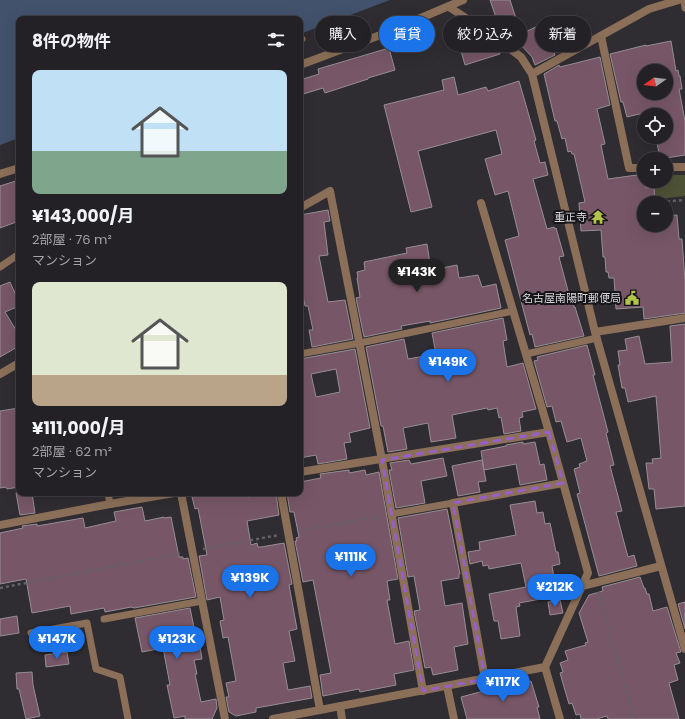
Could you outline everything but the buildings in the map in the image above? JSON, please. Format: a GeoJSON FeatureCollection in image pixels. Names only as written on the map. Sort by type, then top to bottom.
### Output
{"type":"FeatureCollection","features":[{"type":"Feature","properties":{"kind":"street"},"geometry":{"type":"LineString","coordinates":[[303,64],[383,34],[463,0]]}},
{"type":"Feature","properties":{"kind":"street"},"geometry":{"type":"LineString","coordinates":[[532,74],[649,8],[679,0]]}},
{"type":"Feature","properties":{"kind":"street"},"geometry":{"type":"LineString","coordinates":[[448,7],[489,33],[521,57],[532,74],[596,335],[685,649]]}},
{"type":"Feature","properties":{"kind":"street"},"geometry":{"type":"LineString","coordinates":[[601,36],[629,168],[637,168]]}},
{"type":"Feature","properties":{"kind":"street"},"geometry":{"type":"LineString","coordinates":[[673,167],[685,167]]}},
{"type":"Feature","properties":{"kind":"street"},"geometry":{"type":"LineString","coordinates":[[0,174],[16,169]]}},
{"type":"Feature","properties":{"kind":"street"},"geometry":{"type":"LineString","coordinates":[[303,206],[330,191],[382,460],[423,690]]}},
{"type":"Feature","properties":{"kind":"street"},"geometry":{"type":"LineString","coordinates":[[481,203],[549,432],[588,573],[545,668],[560,719]]}},
{"type":"Feature","properties":{"kind":"street"},"geometry":{"type":"LineString","coordinates":[[596,335],[685,318]]}},
{"type":"Feature","properties":{"kind":"street"},"geometry":{"type":"LineString","coordinates":[[0,374],[16,365]]}},
{"type":"Feature","properties":{"kind":"street"},"geometry":{"type":"LineString","coordinates":[[303,472],[549,432]]}},
{"type":"Feature","properties":{"kind":"street"},"geometry":{"type":"LineString","coordinates":[[485,679],[453,503],[563,483]]}},
{"type":"Feature","properties":{"kind":"street"},"geometry":{"type":"LineString","coordinates":[[0,525],[157,496]]}},
{"type":"Feature","properties":{"kind":"street"},"geometry":{"type":"LineString","coordinates":[[182,496],[225,719]]}},
{"type":"Feature","properties":{"kind":"street"},"geometry":{"type":"LineString","coordinates":[[282,496],[320,710]]}},
{"type":"Feature","properties":{"kind":"street"},"geometry":{"type":"LineString","coordinates":[[582,586],[661,566]]}},
{"type":"Feature","properties":{"kind":"street"},"geometry":{"type":"LineString","coordinates":[[273,719],[545,668]]}},
{"type":"Feature","properties":{"kind":"street"},"geometry":{"type":"LineString","coordinates":[[447,686],[454,719]]}},
{"type":"Feature","properties":{"kind":"street"},"geometry":{"type":"LineString","coordinates":[[340,706],[342,719]]}},
{"type":"Feature","properties":{"kind":"lane"},"geometry":{"type":"LineString","coordinates":[[684,0],[685,8]]}},
{"type":"Feature","properties":{"kind":"lane"},"geometry":{"type":"LineString","coordinates":[[0,267],[16,256]]}},
{"type":"Feature","properties":{"kind":"lane"},"geometry":{"type":"LineString","coordinates":[[303,354],[360,344],[513,311]]}},
{"type":"Feature","properties":{"kind":"lane"},"geometry":{"type":"LineString","coordinates":[[526,354],[596,335]]}},
{"type":"Feature","properties":{"kind":"lane"},"geometry":{"type":"LineString","coordinates":[[109,496],[110,504]]}},
{"type":"Feature","properties":{"kind":"lane"},"geometry":{"type":"LineString","coordinates":[[391,514],[453,503]]}},
{"type":"Feature","properties":{"kind":"lane"},"geometry":{"type":"LineString","coordinates":[[104,619],[202,601]]}},
{"type":"Feature","properties":{"kind":"lane"},"geometry":{"type":"LineString","coordinates":[[31,634],[87,623],[96,669],[120,677],[128,719]]}},
{"type":"Feature","properties":{"kind":"path"},"geometry":{"type":"LineString","coordinates":[[673,201],[685,200]]}},
{"type":"Feature","properties":{"kind":"path"},"geometry":{"type":"LineString","coordinates":[[595,582],[635,719]]}},
{"type":"Feature","properties":{"kind":"highlighted area"},"geometry":{"type":"Polygon","coordinates":[[[549,432],[563,483],[453,503],[485,679],[423,691],[382,460],[549,432]]]}},
{"type":"Feature","properties":{"kind":"green space"},"geometry":{"type":"Polygon","coordinates":[[[673,175],[685,175],[685,196],[673,197],[673,196],[649,196],[648,188],[673,188],[673,175]]]}},
{"type":"Feature","properties":{"kind":"water"},"geometry":{"type":"Polygon","coordinates":[[[0,0],[390,0],[348,16],[315,16],[315,28],[303,33],[303,16],[16,16],[16,139],[0,145],[0,0]]]}},
{"type":"Feature","properties":{"kind":"place","name":"重正寺"},"geometry":{"type":"Point","coordinates":[598,217]}},
{"type":"Feature","properties":{"kind":"place","name":"名古屋南陽町郵便局"},"geometry":{"type":"Point","coordinates":[632,298]}}]}
